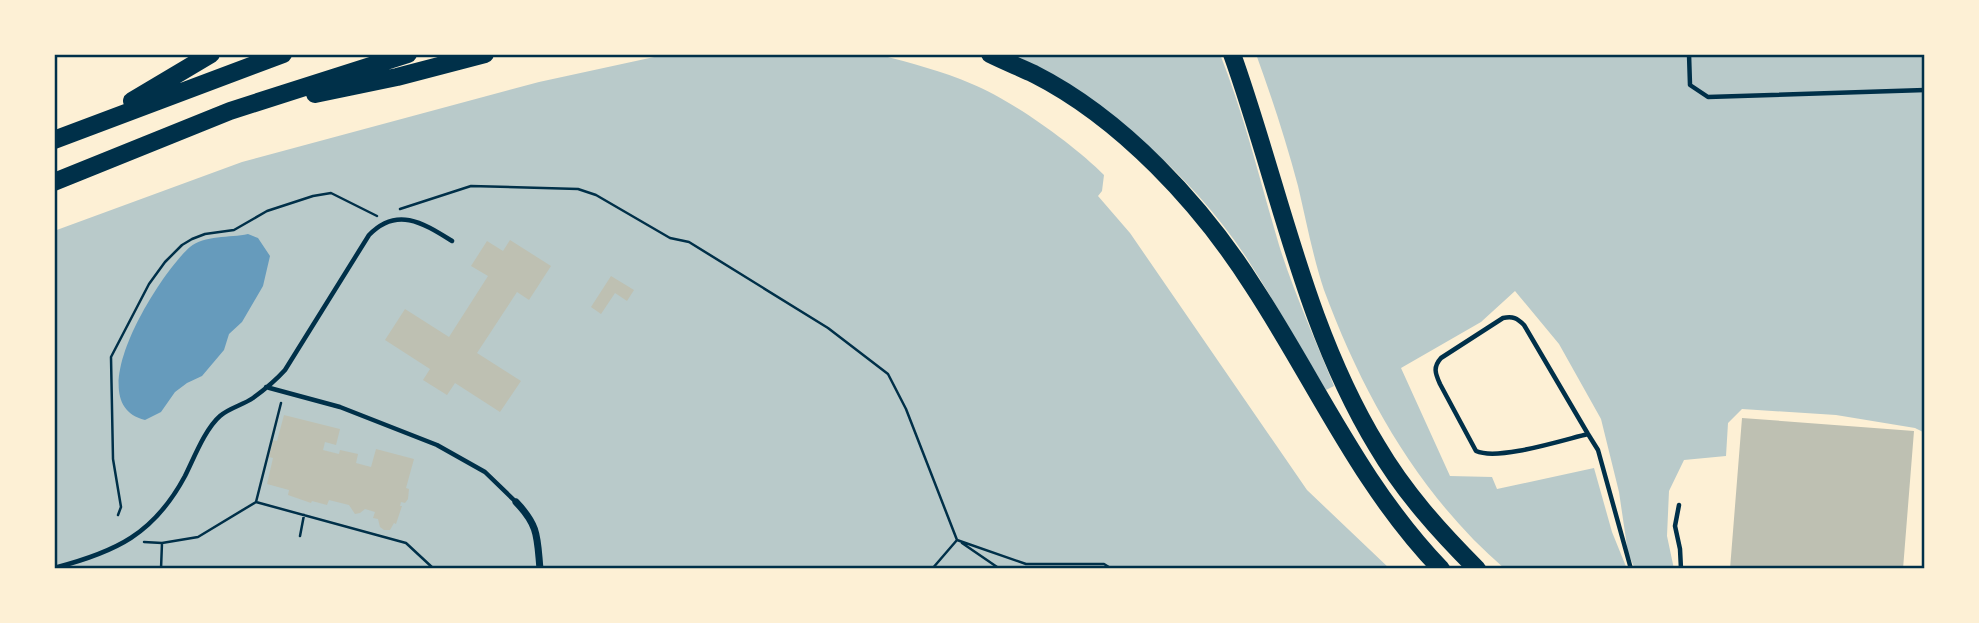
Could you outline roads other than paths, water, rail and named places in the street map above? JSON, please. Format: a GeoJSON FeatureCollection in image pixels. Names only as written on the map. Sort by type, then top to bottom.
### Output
{"type":"FeatureCollection","features":[{"type":"Feature","properties":{"kind":"highway"},"geometry":{"type":"LineString","coordinates":[[92,124],[211,54]]}},
{"type":"Feature","properties":{"kind":"highway"},"geometry":{"type":"LineString","coordinates":[[54,139],[283,54]]}},
{"type":"Feature","properties":{"kind":"highway"},"geometry":{"type":"LineString","coordinates":[[54,182],[230,111],[408,54]]}},
{"type":"Feature","properties":{"kind":"highway"},"geometry":{"type":"LineString","coordinates":[[230,111],[397,77],[485,54]]}},
{"type":"Feature","properties":{"kind":"highway"},"geometry":{"type":"LineString","coordinates":[[990,54],[1035,75],[1115,128],[1194,205],[1253,286],[1341,437],[1379,495],[1418,545],[1441,569]]}},
{"type":"Feature","properties":{"kind":"highway"},"geometry":{"type":"LineString","coordinates":[[1232,54],[1254,115],[1302,279],[1335,365],[1376,446],[1397,478],[1423,513],[1477,569]]}},
{"type":"Feature","properties":{"kind":"street"},"geometry":{"type":"LineString","coordinates":[[516,502],[527,513],[538,536],[540,569]]}},
{"type":"Feature","properties":{"kind":"lane"},"geometry":{"type":"LineString","coordinates":[[1689,54],[1690,85],[1708,97],[1925,90]]}},
{"type":"Feature","properties":{"kind":"lane"},"geometry":{"type":"LineString","coordinates":[[54,568],[98,556],[139,533],[164,509],[220,416],[253,398],[285,370],[369,235],[376,228],[386,221],[424,223],[452,241]]}},
{"type":"Feature","properties":{"kind":"lane"},"geometry":{"type":"LineString","coordinates":[[1588,434],[1501,454],[1482,454],[1476,451],[1440,384],[1435,373],[1436,364],[1441,358],[1503,318],[1518,319],[1524,325],[1598,450],[1631,569]]}},
{"type":"Feature","properties":{"kind":"lane"},"geometry":{"type":"LineString","coordinates":[[266,387],[340,407],[437,445],[485,472],[516,502]]}},
{"type":"Feature","properties":{"kind":"lane"},"geometry":{"type":"LineString","coordinates":[[1679,505],[1675,526],[1681,569]]}},
{"type":"Feature","properties":{"kind":"water"},"geometry":{"type":"Polygon","coordinates":[[[248,234],[258,238],[270,256],[263,286],[242,322],[229,334],[224,350],[202,376],[175,392],[161,412],[145,420],[126,409],[119,389],[121,364],[131,336],[161,282],[177,261],[196,243],[248,234]]]}}]}
